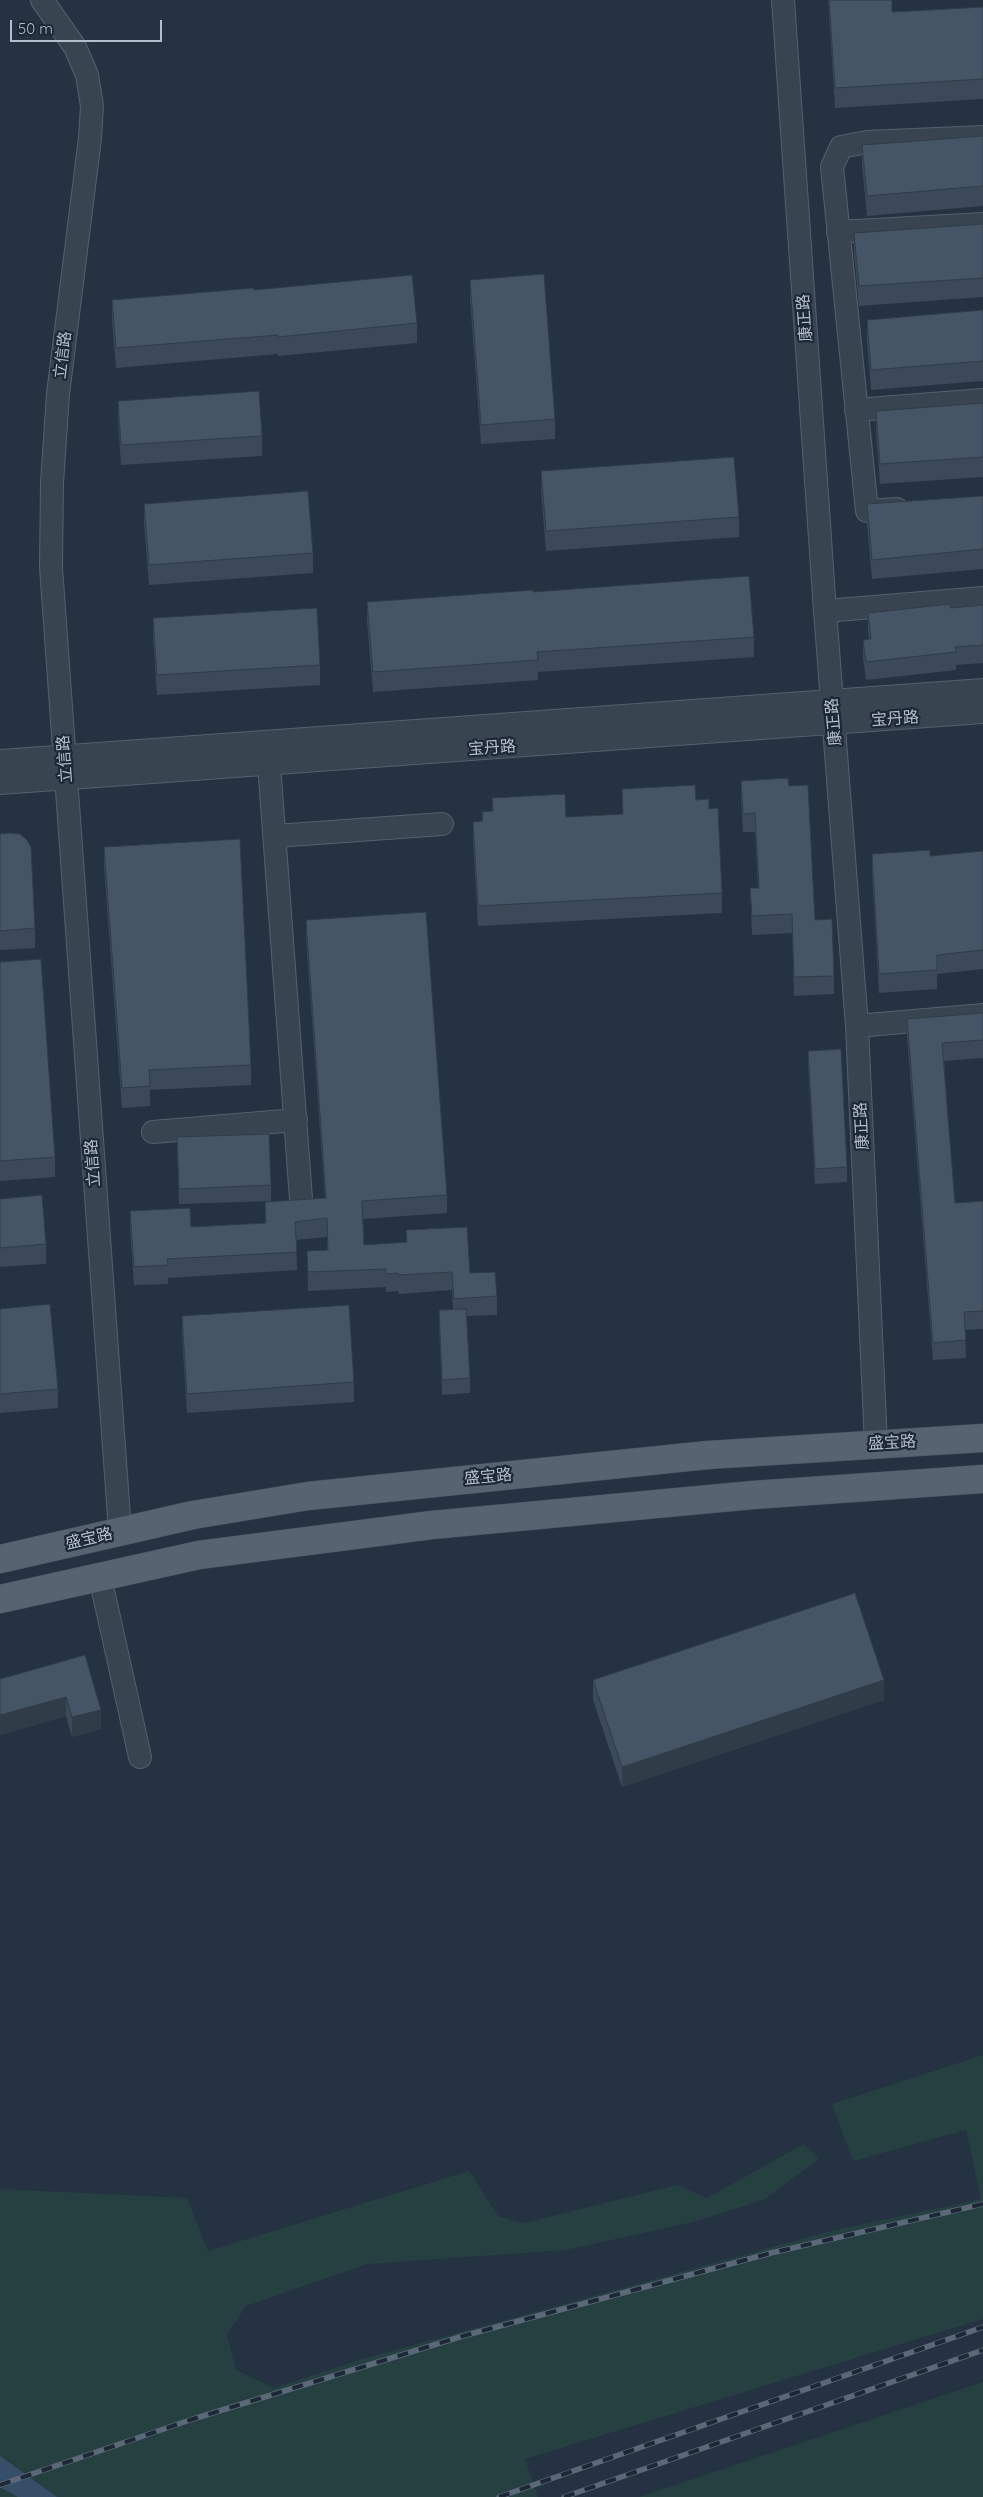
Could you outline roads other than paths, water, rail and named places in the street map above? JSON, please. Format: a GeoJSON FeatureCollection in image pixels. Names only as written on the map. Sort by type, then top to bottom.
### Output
{"type":"FeatureCollection","features":[{"type":"Feature","properties":{"kind":"main road","name":"盛宝路"},"geometry":{"type":"LineString","coordinates":[[0,1560],[193,1515],[308,1496],[708,1455],[983,1438]]}},
{"type":"Feature","properties":{"kind":"main road"},"geometry":{"type":"LineString","coordinates":[[0,1599],[198,1555],[432,1525],[753,1495],[983,1479]]}},
{"type":"Feature","properties":{"kind":"street","name":"立信路"},"geometry":{"type":"LineString","coordinates":[[42,0],[75,47],[88,75],[92,106],[89,148],[58,394],[52,484],[51,567],[120,1532]]}},
{"type":"Feature","properties":{"kind":"street","name":"康正路"},"geometry":{"type":"LineString","coordinates":[[783,0],[825,611],[857,1026],[876,1444]]}},
{"type":"Feature","properties":{"kind":"street"},"geometry":{"type":"LineString","coordinates":[[915,508],[867,511],[856,410],[856,321],[838,232],[832,167],[841,147],[867,142],[983,136]]}},
{"type":"Feature","properties":{"kind":"street"},"geometry":{"type":"LineString","coordinates":[[838,232],[983,224]]}},
{"type":"Feature","properties":{"kind":"street"},"geometry":{"type":"LineString","coordinates":[[856,410],[983,400]]}},
{"type":"Feature","properties":{"kind":"street"},"geometry":{"type":"LineString","coordinates":[[825,611],[983,598]]}},
{"type":"Feature","properties":{"kind":"street","name":"宝丹路"},"geometry":{"type":"LineString","coordinates":[[0,783],[269,764],[834,712],[983,690]]}},
{"type":"Feature","properties":{"kind":"street","name":"宝丹路"},"geometry":{"type":"LineString","coordinates":[[0,761],[834,712],[983,712]]}},
{"type":"Feature","properties":{"kind":"street"},"geometry":{"type":"LineString","coordinates":[[269,764],[276,836],[301,1199]]}},
{"type":"Feature","properties":{"kind":"street"},"geometry":{"type":"LineString","coordinates":[[276,836],[442,824]]}},
{"type":"Feature","properties":{"kind":"street"},"geometry":{"type":"LineString","coordinates":[[857,1026],[983,1015]]}},
{"type":"Feature","properties":{"kind":"street"},"geometry":{"type":"LineString","coordinates":[[153,1132],[296,1120]]}},
{"type":"Feature","properties":{"kind":"street"},"geometry":{"type":"LineString","coordinates":[[100,1577],[140,1757]]}},
{"type":"Feature","properties":{"kind":"water"},"geometry":{"type":"Polygon","coordinates":[[[0,2456],[57,2497],[18,2497],[0,2487],[0,2456]]]}},
{"type":"Feature","properties":{"kind":"railway"},"geometry":{"type":"LineString","coordinates":[[0,2485],[193,2419],[463,2336],[771,2253],[983,2204]]}},
{"type":"Feature","properties":{"kind":"railway"},"geometry":{"type":"LineString","coordinates":[[499,2497],[983,2327]]}},
{"type":"Feature","properties":{"kind":"railway"},"geometry":{"type":"LineString","coordinates":[[564,2497],[983,2350]]}}]}
